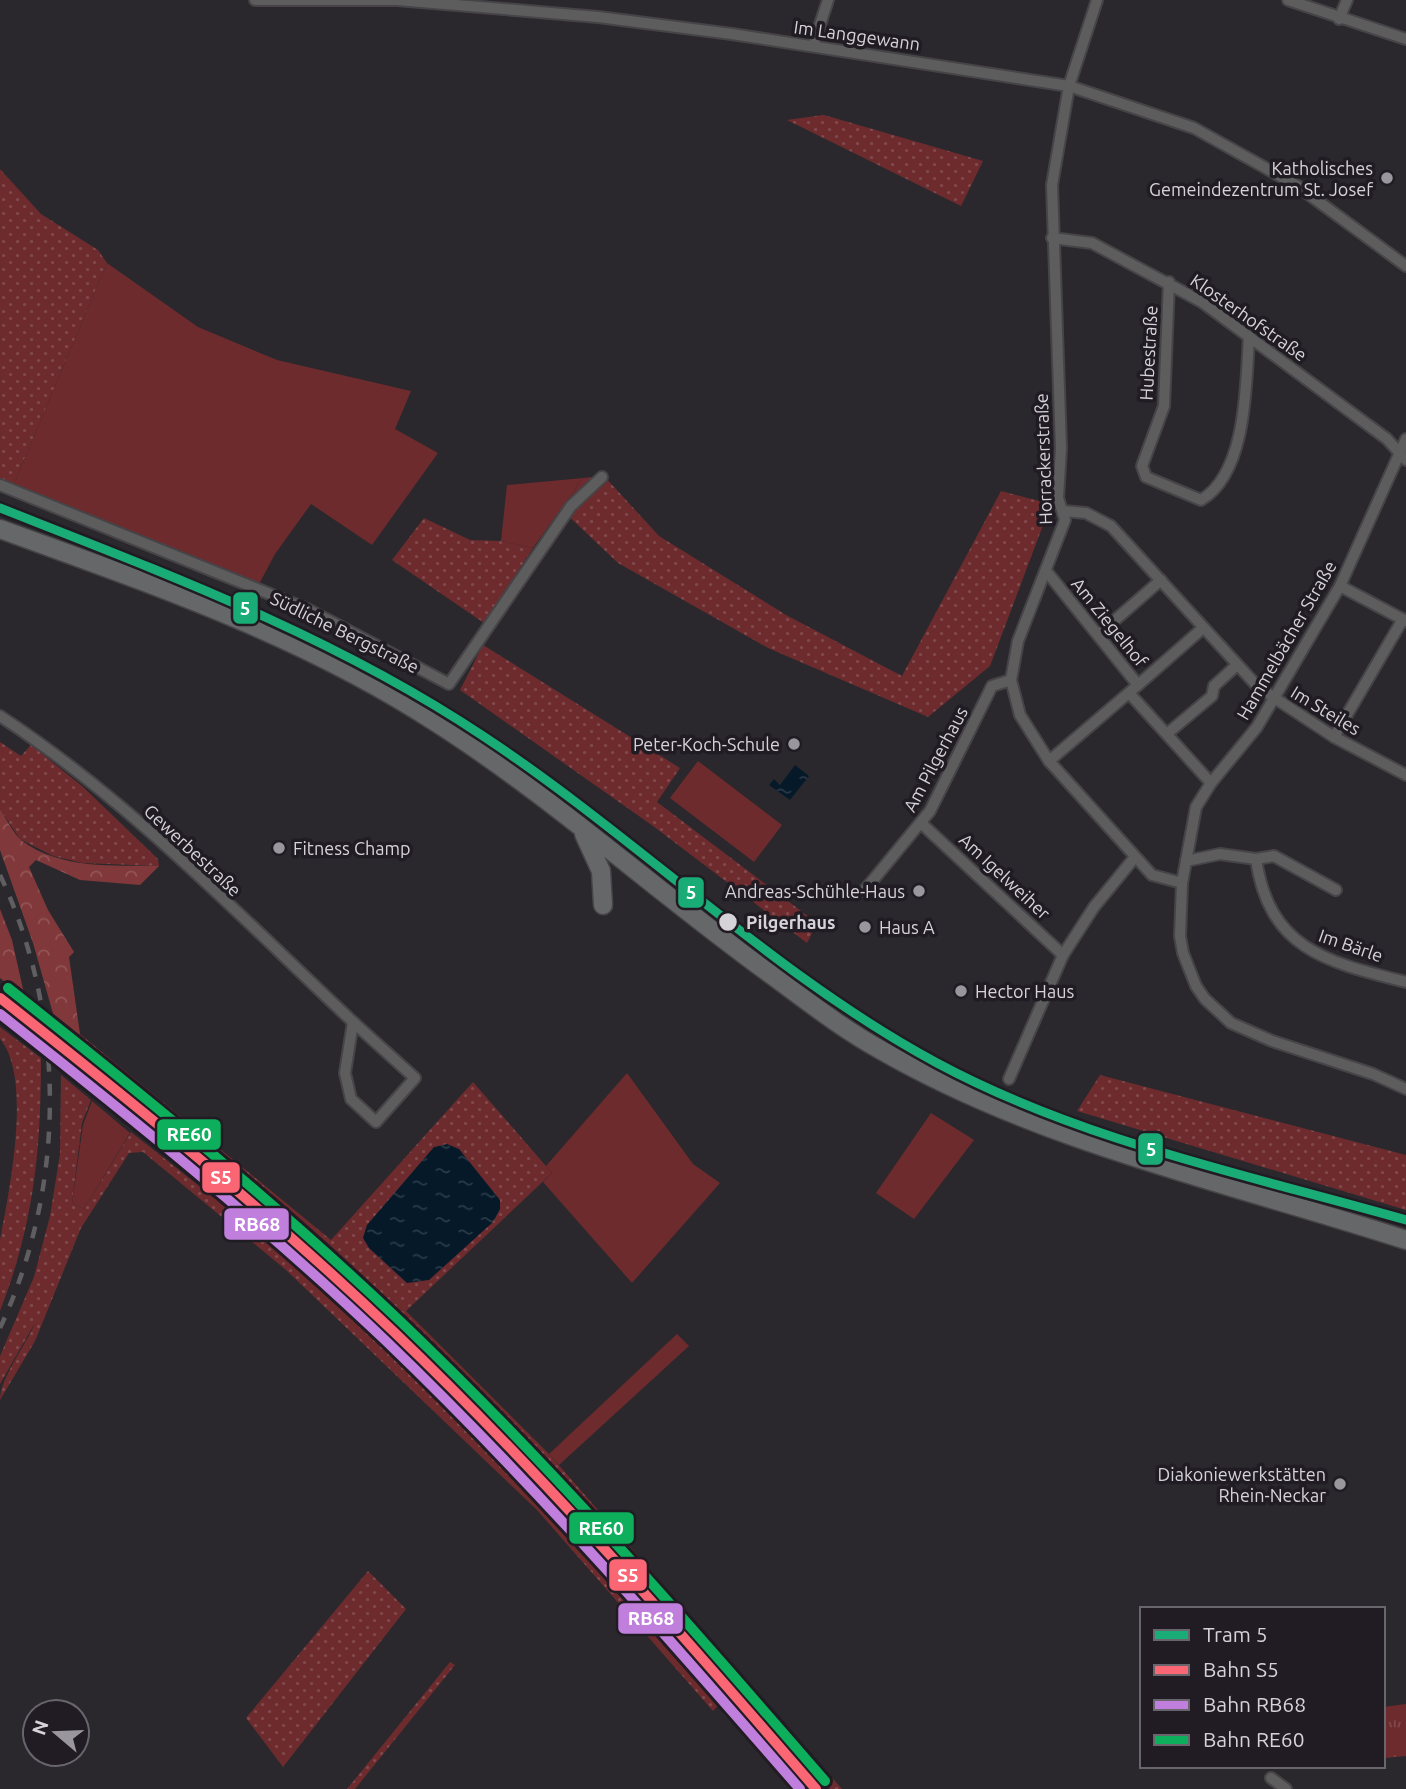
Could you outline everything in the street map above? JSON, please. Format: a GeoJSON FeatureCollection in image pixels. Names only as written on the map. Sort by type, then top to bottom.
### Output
{"type":"FeatureCollection","features":[{"type":"Feature","properties":{"kind":"main road"},"geometry":{"type":"LineString","coordinates":[[0,529],[160,588],[326,658],[437,723],[581,828],[828,1018],[947,1087],[1029,1121],[1406,1240]]}},
{"type":"Feature","properties":{"kind":"main road"},"geometry":{"type":"LineString","coordinates":[[581,828],[601,871],[603,905]]}},
{"type":"Feature","properties":{"kind":"street","name":"Im Langgewann"},"geometry":{"type":"LineString","coordinates":[[255,0],[410,1],[598,17],[813,46],[1069,86],[1194,128],[1296,184],[1406,266]]}},
{"type":"Feature","properties":{"kind":"street"},"geometry":{"type":"LineString","coordinates":[[813,46],[828,0]]}},
{"type":"Feature","properties":{"kind":"street","name":"Horrackerstraße"},"geometry":{"type":"LineString","coordinates":[[1097,0],[1069,86],[1052,185],[1060,448],[1058,498],[1063,511],[1062,532],[1017,641],[1011,680],[1020,715],[1049,761],[1152,875],[1182,883]]}},
{"type":"Feature","properties":{"kind":"street"},"geometry":{"type":"LineString","coordinates":[[1288,0],[1406,39]]}},
{"type":"Feature","properties":{"kind":"street"},"geometry":{"type":"LineString","coordinates":[[1339,19],[1347,0]]}},
{"type":"Feature","properties":{"kind":"street","name":"Klosterhofstraße"},"geometry":{"type":"LineString","coordinates":[[1052,238],[1092,243],[1202,302],[1387,439],[1403,458]]}},
{"type":"Feature","properties":{"kind":"street","name":"Hubestraße"},"geometry":{"type":"LineString","coordinates":[[1169,282],[1164,406],[1142,466],[1146,477],[1201,500],[1216,492],[1243,428],[1249,336]]}},
{"type":"Feature","properties":{"kind":"street","name":"Hammelbächer Straße"},"geometry":{"type":"LineString","coordinates":[[1406,439],[1403,458],[1340,586],[1275,700],[1257,727],[1211,783],[1196,807],[1182,883],[1183,954],[1196,985],[1218,1013],[1247,1031],[1373,1074],[1406,1089]]}},
{"type":"Feature","properties":{"kind":"street","name":"Südliche Bergstraße"},"geometry":{"type":"LineString","coordinates":[[0,485],[307,609],[449,684],[470,659],[571,506],[602,477]]}},
{"type":"Feature","properties":{"kind":"street","name":"Im Steiles"},"geometry":{"type":"LineString","coordinates":[[1063,511],[1086,513],[1111,526],[1237,665],[1275,700],[1334,737],[1406,775]]}},
{"type":"Feature","properties":{"kind":"street","name":"Am Ziegelhof"},"geometry":{"type":"LineString","coordinates":[[1047,572],[1099,634],[1134,690],[1211,783]]}},
{"type":"Feature","properties":{"kind":"street"},"geometry":{"type":"LineString","coordinates":[[1099,634],[1161,580]]}},
{"type":"Feature","properties":{"kind":"street"},"geometry":{"type":"LineString","coordinates":[[1334,737],[1404,620],[1340,586]]}},
{"type":"Feature","properties":{"kind":"street"},"geometry":{"type":"LineString","coordinates":[[1134,690],[1203,628]]}},
{"type":"Feature","properties":{"kind":"street"},"geometry":{"type":"LineString","coordinates":[[1168,733],[1212,696],[1213,686],[1237,665]]}},
{"type":"Feature","properties":{"kind":"street","name":"Am Pilgerhaus"},"geometry":{"type":"LineString","coordinates":[[864,891],[922,824],[992,687],[1011,680]]}},
{"type":"Feature","properties":{"kind":"street","name":"Am Ziegelhof"},"geometry":{"type":"LineString","coordinates":[[1049,761],[1134,690]]}},
{"type":"Feature","properties":{"kind":"street","name":"Gewerbestraße"},"geometry":{"type":"LineString","coordinates":[[0,716],[45,745],[122,808],[415,1078],[376,1122],[351,1099],[345,1073],[353,1022]]}},
{"type":"Feature","properties":{"kind":"street","name":"Am Igelweiher"},"geometry":{"type":"LineString","coordinates":[[922,824],[1063,954]]}},
{"type":"Feature","properties":{"kind":"street"},"geometry":{"type":"LineString","coordinates":[[1186,861],[1220,853],[1256,859],[1274,856],[1336,890]]}},
{"type":"Feature","properties":{"kind":"street"},"geometry":{"type":"LineString","coordinates":[[1009,1079],[1063,954],[1094,906],[1135,857]]}},
{"type":"Feature","properties":{"kind":"street","name":"Im Bärle"},"geometry":{"type":"LineString","coordinates":[[1256,859],[1266,903],[1291,936],[1319,954],[1406,982]]}},
{"type":"Feature","properties":{"kind":"street"},"geometry":{"type":"LineString","coordinates":[[1271,1778],[1286,1789]]}},
{"type":"Feature","properties":{"kind":"green space"},"geometry":{"type":"Polygon","coordinates":[[[823,115],[983,161],[961,206],[787,120],[823,115]]]}},
{"type":"Feature","properties":{"kind":"green space"},"geometry":{"type":"Polygon","coordinates":[[[0,169],[41,214],[98,250],[107,263],[13,486],[0,480],[0,169]]]}},
{"type":"Feature","properties":{"kind":"green space"},"geometry":{"type":"Polygon","coordinates":[[[107,263],[198,327],[277,360],[411,391],[395,429],[438,453],[372,545],[311,504],[275,554],[257,588],[13,486],[107,263]]]}},
{"type":"Feature","properties":{"kind":"green space"},"geometry":{"type":"Polygon","coordinates":[[[604,476],[659,536],[786,615],[902,676],[1001,491],[1051,504],[990,666],[928,717],[768,648],[618,563],[561,509],[583,478],[604,476]]]}},
{"type":"Feature","properties":{"kind":"green space"},"geometry":{"type":"Polygon","coordinates":[[[583,478],[533,548],[501,541],[507,485],[583,478]]]}},
{"type":"Feature","properties":{"kind":"green space"},"geometry":{"type":"Polygon","coordinates":[[[424,518],[470,540],[501,541],[533,548],[484,623],[392,560],[424,518]]]}},
{"type":"Feature","properties":{"kind":"green space"},"geometry":{"type":"Polygon","coordinates":[[[483,645],[680,768],[657,802],[817,923],[807,943],[653,826],[460,690],[483,645]]]}},
{"type":"Feature","properties":{"kind":"green space"},"geometry":{"type":"Polygon","coordinates":[[[0,742],[21,756],[31,745],[82,786],[158,859],[159,866],[82,863],[53,856],[20,839],[0,809],[0,742]]]}},
{"type":"Feature","properties":{"kind":"green space"},"geometry":{"type":"Polygon","coordinates":[[[698,761],[782,825],[754,862],[670,798],[698,761]]]}},
{"type":"Feature","properties":{"kind":"green space"},"geometry":{"type":"Polygon","coordinates":[[[0,809],[21,840],[53,857],[88,864],[159,866],[140,885],[80,880],[36,860],[29,867],[48,910],[74,952],[69,957],[80,1034],[70,1043],[51,1026],[54,1017],[33,943],[0,850],[0,809]]]}},
{"type":"Feature","properties":{"kind":"green space"},"geometry":{"type":"Polygon","coordinates":[[[0,909],[12,940],[25,998],[0,978],[0,909]]]}},
{"type":"Feature","properties":{"kind":"green space"},"geometry":{"type":"Polygon","coordinates":[[[0,1027],[41,1058],[37,1156],[28,1217],[12,1279],[0,1311],[0,1240],[13,1166],[17,1107],[15,1080],[10,1057],[0,1039],[0,1027]]]}},
{"type":"Feature","properties":{"kind":"green space"},"geometry":{"type":"Polygon","coordinates":[[[80,1034],[331,1240],[473,1082],[552,1173],[406,1311],[549,1454],[842,1789],[830,1789],[545,1473],[320,1245],[164,1114],[70,1043],[80,1034]]]}},
{"type":"Feature","properties":{"kind":"green space"},"geometry":{"type":"Polygon","coordinates":[[[627,1073],[693,1164],[720,1183],[632,1283],[543,1182],[552,1173],[546,1166],[627,1073]]]}},
{"type":"Feature","properties":{"kind":"green space"},"geometry":{"type":"Polygon","coordinates":[[[61,1075],[91,1100],[82,1123],[72,1203],[84,1209],[131,1132],[300,1266],[529,1489],[720,1703],[713,1711],[537,1510],[286,1270],[143,1152],[129,1153],[81,1228],[35,1341],[0,1400],[4,1382],[35,1323],[0,1384],[0,1356],[34,1277],[50,1216],[60,1154],[61,1075]]]}},
{"type":"Feature","properties":{"kind":"green space"},"geometry":{"type":"Polygon","coordinates":[[[1100,1075],[1406,1155],[1406,1210],[1077,1111],[1100,1075]]]}},
{"type":"Feature","properties":{"kind":"green space"},"geometry":{"type":"Polygon","coordinates":[[[92,1101],[130,1133],[84,1209],[72,1203],[83,1125],[92,1101]]]}},
{"type":"Feature","properties":{"kind":"green space"},"geometry":{"type":"Polygon","coordinates":[[[931,1113],[974,1140],[914,1219],[876,1193],[931,1113]]]}},
{"type":"Feature","properties":{"kind":"green space"},"geometry":{"type":"Polygon","coordinates":[[[677,1334],[689,1346],[559,1465],[549,1454],[677,1334]]]}},
{"type":"Feature","properties":{"kind":"green space"},"geometry":{"type":"Polygon","coordinates":[[[368,1571],[406,1609],[283,1767],[246,1718],[368,1571]]]}},
{"type":"Feature","properties":{"kind":"green space"},"geometry":{"type":"Polygon","coordinates":[[[450,1662],[455,1665],[355,1789],[347,1789],[450,1662]]]}},
{"type":"Feature","properties":{"kind":"green space"},"geometry":{"type":"Polygon","coordinates":[[[1406,1704],[1406,1756],[1385,1758],[1385,1707],[1406,1704]]]}},
{"type":"Feature","properties":{"kind":"water"},"geometry":{"type":"Polygon","coordinates":[[[795,765],[809,776],[790,800],[769,785],[774,779],[780,785],[795,765]]]}},
{"type":"Feature","properties":{"kind":"water"},"geometry":{"type":"Polygon","coordinates":[[[447,1144],[459,1149],[500,1200],[500,1209],[493,1222],[429,1280],[407,1283],[369,1248],[363,1238],[367,1225],[434,1147],[447,1144]]]}},
{"type":"Feature","properties":{"kind":"railway"},"geometry":{"type":"LineString","coordinates":[[0,875],[22,929],[38,986],[47,1044],[50,1102],[47,1160],[37,1218],[22,1274],[0,1328]]}},
{"type":"Feature","properties":{"kind":"tram line","name":"5"},"geometry":{"type":"LineString","coordinates":[[0,508],[248,609],[368,667],[426,700],[541,776],[818,989],[937,1063],[992,1090],[1107,1135],[1406,1220]]}},
{"type":"Feature","properties":{"kind":"rail line","name":"RE60"},"geometry":{"type":"LineString","coordinates":[[8,988],[208,1150],[401,1322],[566,1489],[825,1781]]}},
{"type":"Feature","properties":{"kind":"rail line","name":"S5"},"geometry":{"type":"LineString","coordinates":[[0,998],[101,1078],[298,1244],[449,1385],[557,1497],[816,1789]]}},
{"type":"Feature","properties":{"kind":"rail line","name":"RB68"},"geometry":{"type":"LineString","coordinates":[[0,1014],[196,1172],[339,1297],[440,1393],[546,1503],[649,1616],[800,1789]]}},
{"type":"Feature","properties":{"kind":"place","name":"Katholisches Gemeindezentrum St. Josef"},"geometry":{"type":"Point","coordinates":[1387,178]}},
{"type":"Feature","properties":{"kind":"place","name":"Peter-Koch-Schule"},"geometry":{"type":"Point","coordinates":[794,744]}},
{"type":"Feature","properties":{"kind":"place","name":"Fitness Champ"},"geometry":{"type":"Point","coordinates":[279,848]}},
{"type":"Feature","properties":{"kind":"place","name":"Andreas-Schühle-Haus"},"geometry":{"type":"Point","coordinates":[919,891]}},
{"type":"Feature","properties":{"kind":"place","name":"Pilgerhaus"},"geometry":{"type":"Point","coordinates":[728,922]}},
{"type":"Feature","properties":{"kind":"place","name":"Haus A"},"geometry":{"type":"Point","coordinates":[865,927]}},
{"type":"Feature","properties":{"kind":"place","name":"Hector Haus"},"geometry":{"type":"Point","coordinates":[961,991]}},
{"type":"Feature","properties":{"kind":"place","name":"Diakoniewerkstätten Rhein-Neckar"},"geometry":{"type":"Point","coordinates":[1340,1484]}}]}
